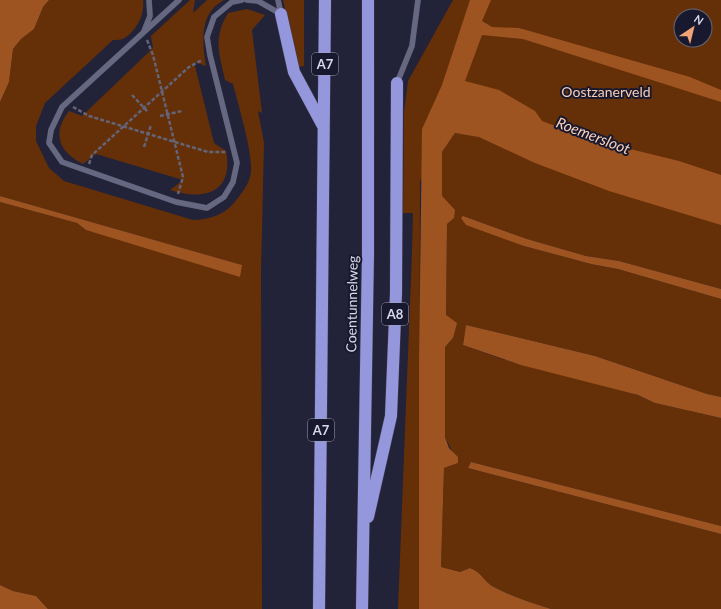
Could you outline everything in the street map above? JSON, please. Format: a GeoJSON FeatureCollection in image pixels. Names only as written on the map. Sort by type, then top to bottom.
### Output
{"type":"FeatureCollection","features":[{"type":"Feature","properties":{"kind":"highway","name":"A7"},"geometry":{"type":"LineString","coordinates":[[319,609],[325,0]]}},
{"type":"Feature","properties":{"kind":"highway","name":"Coentunnelweg"},"geometry":{"type":"LineString","coordinates":[[362,609],[369,151],[368,0]]}},
{"type":"Feature","properties":{"kind":"highway"},"geometry":{"type":"LineString","coordinates":[[281,14],[294,72],[324,128]]}},
{"type":"Feature","properties":{"kind":"highway","name":"A8"},"geometry":{"type":"LineString","coordinates":[[362,542],[391,416],[396,285],[397,83]]}},
{"type":"Feature","properties":{"kind":"lane"},"geometry":{"type":"LineString","coordinates":[[144,33],[150,16],[149,0]]}},
{"type":"Feature","properties":{"kind":"lane"},"geometry":{"type":"LineString","coordinates":[[179,0],[62,107],[51,130],[49,143],[62,162],[176,202],[207,208],[224,197],[233,182],[237,163],[210,55],[207,37],[214,17],[232,2],[242,0]]}},
{"type":"Feature","properties":{"kind":"lane"},"geometry":{"type":"LineString","coordinates":[[247,0],[258,1],[281,14]]}},
{"type":"Feature","properties":{"kind":"lane"},"geometry":{"type":"LineString","coordinates":[[278,0],[281,14]]}},
{"type":"Feature","properties":{"kind":"lane","name":"A8"},"geometry":{"type":"LineString","coordinates":[[397,83],[412,46],[418,0]]}},
{"type":"Feature","properties":{"kind":"path"},"geometry":{"type":"LineString","coordinates":[[144,33],[153,56],[182,177],[176,202]]}},
{"type":"Feature","properties":{"kind":"path"},"geometry":{"type":"LineString","coordinates":[[87,172],[92,155],[189,67],[210,55]]}},
{"type":"Feature","properties":{"kind":"path"},"geometry":{"type":"LineString","coordinates":[[132,95],[148,112]]}},
{"type":"Feature","properties":{"kind":"path"},"geometry":{"type":"LineString","coordinates":[[66,103],[89,116],[208,152],[234,152]]}},
{"type":"Feature","properties":{"kind":"path"},"geometry":{"type":"LineString","coordinates":[[160,116],[182,111]]}},
{"type":"Feature","properties":{"kind":"path"},"geometry":{"type":"LineString","coordinates":[[144,147],[151,125]]}},
{"type":"Feature","properties":{"kind":"green space"},"geometry":{"type":"Polygon","coordinates":[[[49,0],[143,0],[143,11],[137,25],[130,34],[123,39],[113,40],[45,103],[36,126],[36,141],[49,168],[64,181],[193,220],[210,218],[221,214],[234,203],[249,180],[251,162],[242,116],[233,84],[225,80],[219,54],[219,38],[220,30],[228,13],[247,9],[265,15],[252,30],[262,113],[258,111],[264,143],[261,272],[262,609],[48,609],[36,596],[13,591],[0,585],[0,202],[77,223],[86,230],[242,265],[0,196],[0,102],[9,82],[13,49],[21,39],[34,29],[43,7],[49,0]]]}},
{"type":"Feature","properties":{"kind":"green space"},"geometry":{"type":"Polygon","coordinates":[[[190,0],[195,0],[193,13],[207,0],[224,0],[210,13],[206,21],[203,38],[206,66],[194,62],[214,143],[226,151],[227,165],[225,176],[221,185],[205,194],[182,193],[170,190],[183,180],[96,154],[83,164],[75,159],[63,147],[59,134],[60,127],[69,111],[82,116],[153,48],[151,36],[190,0]]]}},
{"type":"Feature","properties":{"kind":"green space"},"geometry":{"type":"Polygon","coordinates":[[[283,0],[304,0],[304,66],[298,67],[283,0]]]}},
{"type":"Feature","properties":{"kind":"green space","name":"Oostzanerveld"},"geometry":{"type":"Polygon","coordinates":[[[453,0],[721,0],[721,289],[619,261],[586,256],[527,239],[463,216],[524,246],[591,264],[618,269],[721,299],[721,397],[707,394],[595,356],[466,325],[463,345],[502,359],[638,395],[655,403],[721,418],[721,526],[471,462],[468,468],[721,534],[721,609],[551,609],[499,590],[470,568],[460,572],[441,567],[444,468],[458,463],[445,437],[445,347],[453,338],[446,316],[447,224],[454,218],[442,196],[442,152],[455,133],[472,135],[452,131],[420,181],[419,609],[398,609],[413,213],[403,213],[404,112],[408,81],[453,0]]]}},
{"type":"Feature","properties":{"kind":"water"},"geometry":{"type":"Polygon","coordinates":[[[0,0],[49,0],[43,7],[34,29],[21,39],[13,49],[9,82],[0,102],[0,0]]]}},
{"type":"Feature","properties":{"kind":"water","name":"Roemersloot"},"geometry":{"type":"Polygon","coordinates":[[[470,0],[491,0],[482,21],[492,27],[519,28],[690,77],[721,90],[721,102],[523,39],[482,35],[465,81],[499,90],[535,111],[542,121],[569,131],[578,128],[582,134],[604,136],[614,140],[622,147],[679,161],[721,175],[721,225],[609,191],[535,163],[479,137],[455,133],[442,152],[442,196],[455,210],[454,218],[447,224],[446,315],[457,323],[453,338],[445,347],[445,437],[449,448],[458,457],[458,463],[444,468],[441,567],[460,572],[470,568],[499,590],[551,609],[419,609],[419,361],[422,129],[442,85],[470,0]]]}},
{"type":"Feature","properties":{"kind":"water"},"geometry":{"type":"Polygon","coordinates":[[[0,196],[242,265],[240,277],[86,230],[77,223],[0,202],[0,196]]]}},
{"type":"Feature","properties":{"kind":"water"},"geometry":{"type":"Polygon","coordinates":[[[463,216],[527,239],[586,256],[619,261],[721,289],[721,299],[618,269],[591,264],[524,246],[466,225],[461,218],[463,216]]]}},
{"type":"Feature","properties":{"kind":"water"},"geometry":{"type":"Polygon","coordinates":[[[466,325],[595,356],[707,394],[721,397],[721,418],[655,403],[638,395],[521,365],[463,345],[466,325]]]}},
{"type":"Feature","properties":{"kind":"water"},"geometry":{"type":"Polygon","coordinates":[[[471,462],[721,526],[721,534],[468,468],[471,462]]]}},
{"type":"Feature","properties":{"kind":"water"},"geometry":{"type":"Polygon","coordinates":[[[0,585],[13,591],[36,596],[48,609],[0,609],[0,585]]]}}]}
